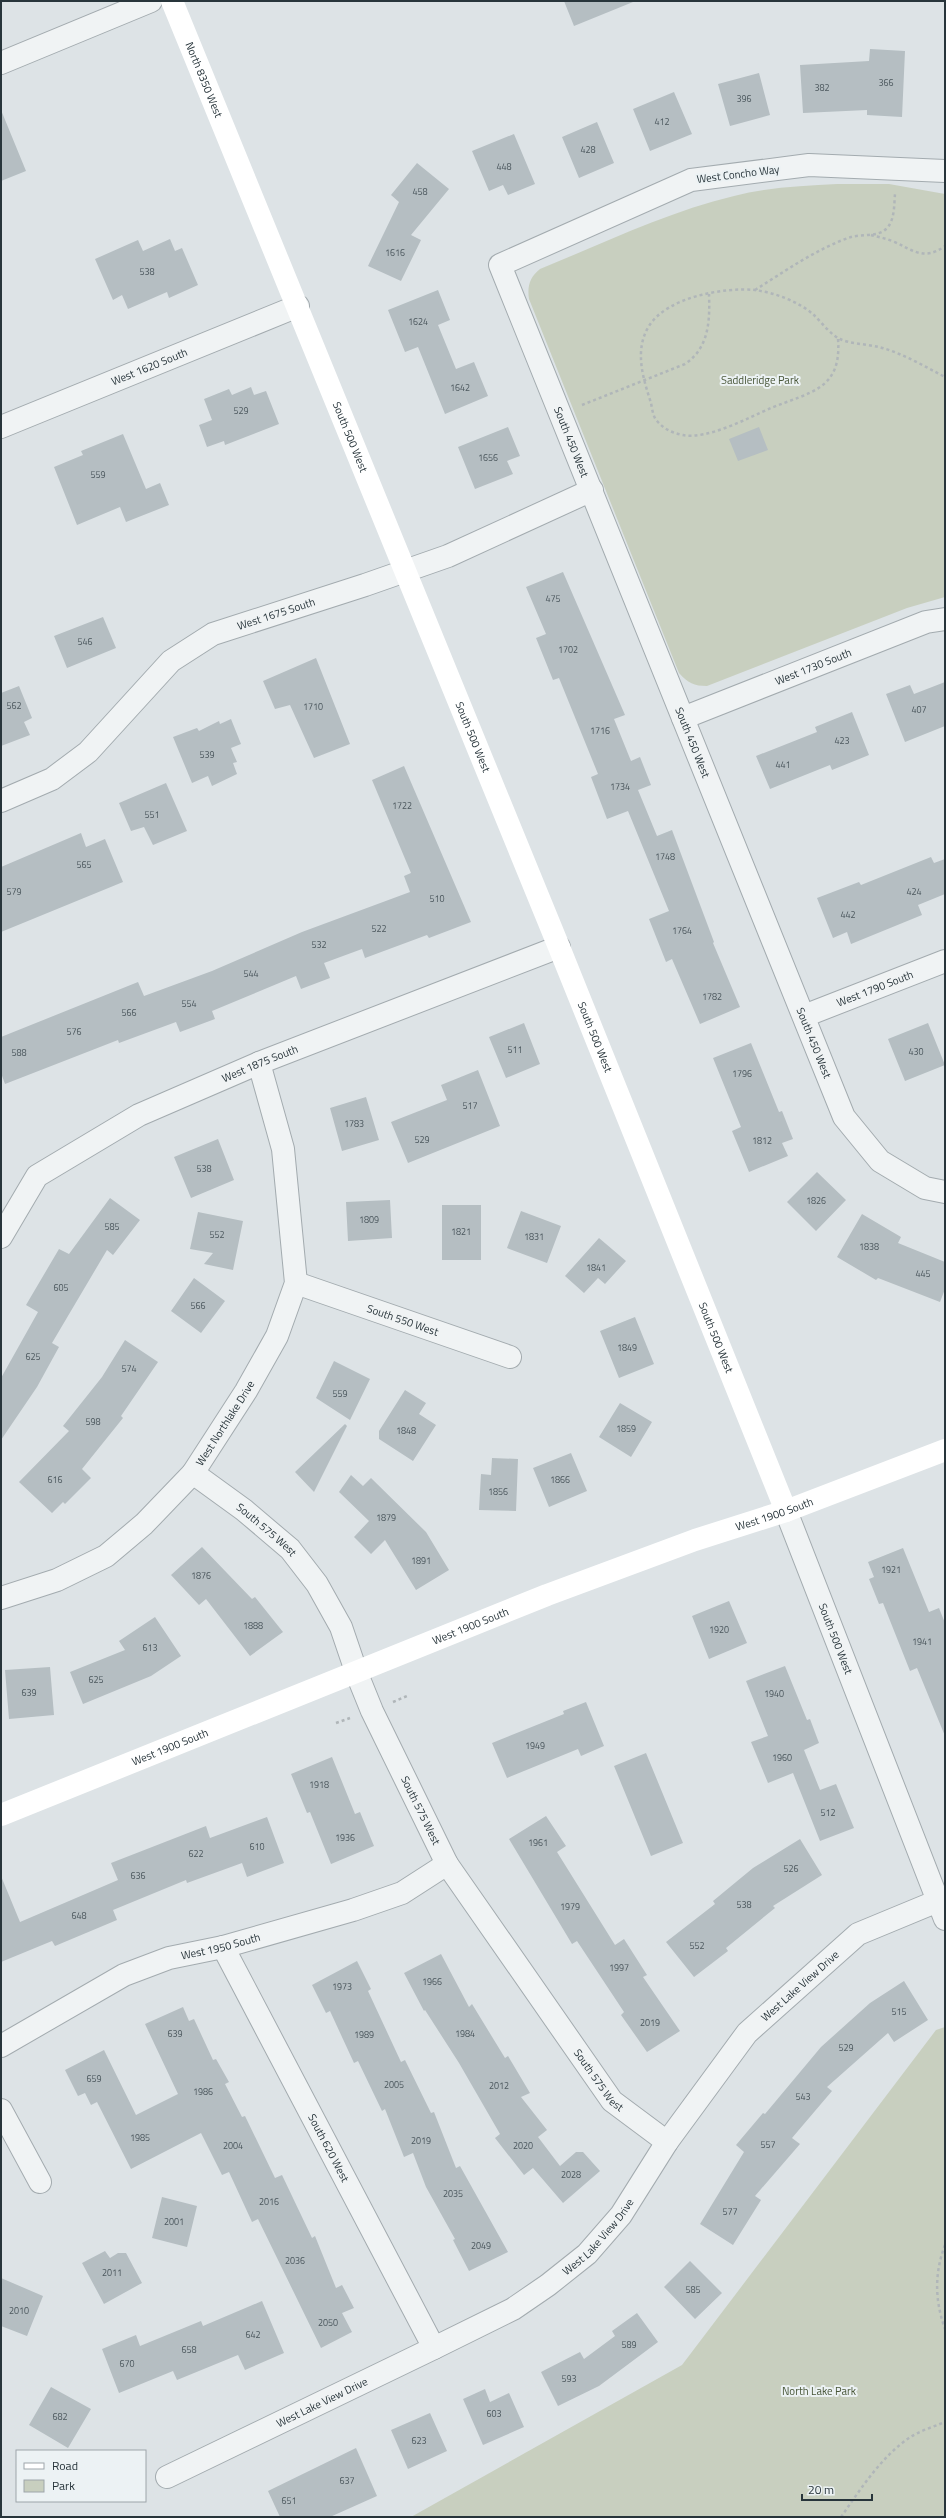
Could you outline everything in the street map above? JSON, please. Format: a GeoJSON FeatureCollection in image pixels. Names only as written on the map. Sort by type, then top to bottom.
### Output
{"type":"FeatureCollection","features":[{"type":"Feature","properties":{"kind":"street"},"geometry":{"type":"LineString","coordinates":[[1,63],[152,1]]}},
{"type":"Feature","properties":{"kind":"street","name":"North 8350 West"},"geometry":{"type":"LineString","coordinates":[[172,1],[236,159]]}},
{"type":"Feature","properties":{"kind":"street","name":"South 500 West"},"geometry":{"type":"LineString","coordinates":[[236,159],[298,306],[559,947],[943,1906]]}},
{"type":"Feature","properties":{"kind":"street","name":"West Concho Way"},"geometry":{"type":"LineString","coordinates":[[500,265],[691,180],[808,165],[944,167]]}},
{"type":"Feature","properties":{"kind":"street","name":"South 450 West"},"geometry":{"type":"LineString","coordinates":[[500,265],[844,1117],[880,1161],[935,1190]]}},
{"type":"Feature","properties":{"kind":"street","name":"West 1620 South"},"geometry":{"type":"LineString","coordinates":[[1,427],[298,306]]}},
{"type":"Feature","properties":{"kind":"street","name":"West 1675 South"},"geometry":{"type":"LineString","coordinates":[[1,801],[52,779],[88,752],[171,661],[213,634],[448,556],[592,490]]}},
{"type":"Feature","properties":{"kind":"street","name":"West 1730 South"},"geometry":{"type":"LineString","coordinates":[[683,718],[926,622],[945,618]]}},
{"type":"Feature","properties":{"kind":"street","name":"West 1875 South"},"geometry":{"type":"LineString","coordinates":[[1,1237],[38,1176],[139,1114],[259,1063],[559,947]]}},
{"type":"Feature","properties":{"kind":"street","name":"West 1790 South"},"geometry":{"type":"LineString","coordinates":[[804,1016],[945,961]]}},
{"type":"Feature","properties":{"kind":"street","name":"West Northlake Drive"},"geometry":{"type":"LineString","coordinates":[[1,1598],[57,1580],[106,1556],[144,1524],[193,1473],[246,1391],[277,1336],[296,1283],[283,1149],[259,1063]]}},
{"type":"Feature","properties":{"kind":"street","name":"South 550 West"},"geometry":{"type":"LineString","coordinates":[[296,1283],[510,1357]]}},
{"type":"Feature","properties":{"kind":"street","name":"West 1900 South"},"geometry":{"type":"LineString","coordinates":[[1,1815],[357,1674],[547,1596],[695,1540],[786,1511],[945,1450]]}},
{"type":"Feature","properties":{"kind":"street","name":"South 575 West"},"geometry":{"type":"LineString","coordinates":[[193,1473],[244,1510],[290,1549],[317,1584],[341,1627],[357,1674],[372,1711],[447,1864],[612,2101],[667,2142]]}},
{"type":"Feature","properties":{"kind":"street","name":"West 1950 South"},"geometry":{"type":"LineString","coordinates":[[1,2046],[124,1975],[169,1958],[223,1947],[353,1910],[402,1893],[447,1864]]}},
{"type":"Feature","properties":{"kind":"street","name":"West Lake View Drive"},"geometry":{"type":"LineString","coordinates":[[167,2477],[513,2309],[548,2285],[587,2254],[621,2215],[667,2142],[747,2033],[858,1934],[943,1906]]}},
{"type":"Feature","properties":{"kind":"street","name":"South 620 West"},"geometry":{"type":"LineString","coordinates":[[223,1947],[434,2348]]}},
{"type":"Feature","properties":{"kind":"street"},"geometry":{"type":"LineString","coordinates":[[1,2110],[40,2182]]}},
{"type":"Feature","properties":{"kind":"path"},"geometry":{"type":"LineString","coordinates":[[755,290],[812,256],[850,238],[870,235],[886,229],[891,222],[895,194]]}},
{"type":"Feature","properties":{"kind":"path"},"geometry":{"type":"LineString","coordinates":[[870,235],[893,241],[905,249],[919,254],[938,252],[945,246]]}},
{"type":"Feature","properties":{"kind":"path"},"geometry":{"type":"LineString","coordinates":[[838,339],[840,355],[836,371],[824,386],[724,428],[706,433],[685,436],[669,432],[656,420],[644,381],[641,353],[649,326],[661,312],[679,301],[709,294],[755,290],[782,296],[813,314],[838,339],[880,347],[906,357],[945,377]]}},
{"type":"Feature","properties":{"kind":"path"},"geometry":{"type":"LineString","coordinates":[[582,405],[685,364],[696,357],[705,341],[710,316],[709,294]]}},
{"type":"Feature","properties":{"kind":"path"},"geometry":{"type":"LineString","coordinates":[[945,2245],[939,2260],[936,2285],[937,2308],[945,2329]]}},
{"type":"Feature","properties":{"kind":"path"},"geometry":{"type":"LineString","coordinates":[[841,2517],[859,2490],[893,2451],[910,2437],[945,2422]]}},
{"type":"Feature","properties":{"kind":"green space","name":"Saddleridge Park"},"geometry":{"type":"Polygon","coordinates":[[[837,184],[889,184],[945,194],[945,597],[907,608],[707,686],[695,685],[688,682],[679,673],[529,299],[528,290],[530,282],[540,269],[684,210],[747,193],[786,187],[837,184]]]}},
{"type":"Feature","properties":{"kind":"green space","name":"North Lake Park"},"geometry":{"type":"Polygon","coordinates":[[[945,2027],[945,2517],[411,2517],[682,2365],[936,2030],[945,2027]]]}},
{"type":"Feature","properties":{"kind":"building"},"geometry":{"type":"Polygon","coordinates":[[[564,1],[633,1],[633,2],[574,26],[564,1]]]}},
{"type":"Feature","properties":{"kind":"building"},"geometry":{"type":"Polygon","coordinates":[[[870,49],[905,51],[902,117],[867,115],[867,110],[803,113],[800,65],[869,61],[870,49]]]}},
{"type":"Feature","properties":{"kind":"building"},"geometry":{"type":"Polygon","coordinates":[[[759,73],[770,115],[730,126],[718,84],[759,73]]]}},
{"type":"Feature","properties":{"kind":"building"},"geometry":{"type":"Polygon","coordinates":[[[674,92],[692,134],[650,151],[633,109],[674,92]]]}},
{"type":"Feature","properties":{"kind":"building"},"geometry":{"type":"Polygon","coordinates":[[[1,110],[26,171],[1,181],[1,110]]]}},
{"type":"Feature","properties":{"kind":"building"},"geometry":{"type":"Polygon","coordinates":[[[597,122],[614,163],[579,178],[562,137],[597,122]]]}},
{"type":"Feature","properties":{"kind":"building"},"geometry":{"type":"Polygon","coordinates":[[[514,134],[535,184],[508,195],[503,185],[489,191],[472,151],[514,134]]]}},
{"type":"Feature","properties":{"kind":"building"},"geometry":{"type":"Polygon","coordinates":[[[417,163],[449,189],[411,235],[421,240],[401,281],[368,266],[399,202],[391,195],[417,163]]]}},
{"type":"Feature","properties":{"kind":"building"},"geometry":{"type":"Polygon","coordinates":[[[170,239],[175,251],[182,248],[198,285],[169,298],[167,292],[128,309],[122,295],[113,300],[95,259],[138,240],[143,251],[170,239]]]}},
{"type":"Feature","properties":{"kind":"building"},"geometry":{"type":"Polygon","coordinates":[[[438,290],[450,320],[438,325],[456,369],[474,362],[488,396],[445,414],[418,347],[405,352],[388,310],[438,290]]]}},
{"type":"Feature","properties":{"kind":"building"},"geometry":{"type":"Polygon","coordinates":[[[251,387],[254,395],[266,391],[279,424],[225,445],[224,441],[207,447],[199,425],[212,420],[204,399],[229,389],[232,395],[251,387]]]}},
{"type":"Feature","properties":{"kind":"building"},"geometry":{"type":"Polygon","coordinates":[[[508,427],[520,456],[507,461],[513,474],[475,489],[458,447],[508,427]]]}},
{"type":"Feature","properties":{"kind":"building"},"geometry":{"type":"Polygon","coordinates":[[[759,427],[768,450],[738,461],[729,439],[759,427]]]}},
{"type":"Feature","properties":{"kind":"building"},"geometry":{"type":"Polygon","coordinates":[[[123,434],[146,489],[160,483],[169,505],[126,522],[120,507],[77,525],[54,467],[83,455],[81,451],[123,434]]]}},
{"type":"Feature","properties":{"kind":"building"},"geometry":{"type":"Polygon","coordinates":[[[563,572],[625,715],[614,719],[631,761],[640,757],[651,785],[638,790],[657,836],[672,830],[714,942],[713,943],[740,1007],[700,1024],[672,959],[666,962],[649,919],[669,911],[628,811],[607,819],[591,777],[598,774],[559,678],[553,680],[536,638],[546,634],[526,587],[563,572]]]}},
{"type":"Feature","properties":{"kind":"building"},"geometry":{"type":"Polygon","coordinates":[[[103,617],[116,648],[67,668],[54,636],[103,617]]]}},
{"type":"Feature","properties":{"kind":"building"},"geometry":{"type":"Polygon","coordinates":[[[316,658],[350,744],[314,758],[290,705],[275,709],[263,681],[316,658]]]}},
{"type":"Feature","properties":{"kind":"building"},"geometry":{"type":"Polygon","coordinates":[[[945,682],[945,726],[905,742],[886,694],[910,685],[914,694],[945,682]]]}},
{"type":"Feature","properties":{"kind":"building"},"geometry":{"type":"Polygon","coordinates":[[[19,686],[32,718],[24,722],[30,735],[1,746],[1,693],[19,686]]]}},
{"type":"Feature","properties":{"kind":"building"},"geometry":{"type":"Polygon","coordinates":[[[852,712],[869,755],[832,770],[830,765],[770,789],[756,756],[817,732],[815,727],[852,712]]]}},
{"type":"Feature","properties":{"kind":"building"},"geometry":{"type":"Polygon","coordinates":[[[231,719],[241,744],[231,748],[237,762],[233,763],[237,774],[212,786],[208,776],[192,783],[173,737],[197,728],[199,731],[219,721],[220,724],[231,719]]]}},
{"type":"Feature","properties":{"kind":"building"},"geometry":{"type":"Polygon","coordinates":[[[404,766],[471,922],[429,938],[427,935],[365,958],[362,949],[324,963],[330,978],[301,989],[296,976],[212,1011],[215,1019],[180,1032],[176,1022],[119,1043],[118,1040],[5,1084],[1,1073],[1,1037],[138,982],[144,996],[212,971],[302,932],[410,892],[404,876],[411,873],[372,780],[404,766]]]}},
{"type":"Feature","properties":{"kind":"building"},"geometry":{"type":"Polygon","coordinates":[[[166,783],[187,831],[153,845],[144,827],[131,831],[119,803],[166,783]]]}},
{"type":"Feature","properties":{"kind":"building"},"geometry":{"type":"Polygon","coordinates":[[[81,833],[86,847],[105,839],[123,882],[1,932],[1,867],[81,833]]]}},
{"type":"Feature","properties":{"kind":"building"},"geometry":{"type":"Polygon","coordinates":[[[931,857],[934,863],[945,859],[945,894],[918,905],[922,915],[851,944],[847,932],[833,938],[817,898],[859,882],[861,885],[931,857]]]}},
{"type":"Feature","properties":{"kind":"building"},"geometry":{"type":"Polygon","coordinates":[[[524,1023],[540,1064],[506,1078],[489,1037],[524,1023]]]}},
{"type":"Feature","properties":{"kind":"building"},"geometry":{"type":"Polygon","coordinates":[[[928,1023],[945,1065],[905,1081],[888,1039],[928,1023]]]}},
{"type":"Feature","properties":{"kind":"building"},"geometry":{"type":"Polygon","coordinates":[[[751,1043],[779,1112],[782,1111],[793,1139],[782,1143],[788,1156],[749,1172],[732,1131],[741,1127],[713,1058],[751,1043]]]}},
{"type":"Feature","properties":{"kind":"building"},"geometry":{"type":"Polygon","coordinates":[[[478,1070],[500,1126],[408,1163],[391,1122],[447,1100],[441,1085],[478,1070]]]}},
{"type":"Feature","properties":{"kind":"building"},"geometry":{"type":"Polygon","coordinates":[[[366,1097],[379,1140],[342,1151],[330,1108],[366,1097]]]}},
{"type":"Feature","properties":{"kind":"building"},"geometry":{"type":"Polygon","coordinates":[[[218,1139],[234,1180],[191,1198],[174,1157],[218,1139]]]}},
{"type":"Feature","properties":{"kind":"building"},"geometry":{"type":"Polygon","coordinates":[[[817,1172],[846,1200],[816,1231],[787,1202],[817,1172]]]}},
{"type":"Feature","properties":{"kind":"building"},"geometry":{"type":"Polygon","coordinates":[[[110,1198],[140,1220],[113,1255],[107,1250],[52,1343],[59,1347],[37,1387],[1,1440],[1,1378],[38,1312],[26,1305],[59,1249],[69,1254],[110,1198]]]}},
{"type":"Feature","properties":{"kind":"building"},"geometry":{"type":"Polygon","coordinates":[[[390,1200],[392,1238],[348,1241],[346,1202],[390,1200]]]}},
{"type":"Feature","properties":{"kind":"building"},"geometry":{"type":"Polygon","coordinates":[[[442,1205],[481,1205],[481,1260],[442,1260],[442,1205]]]}},
{"type":"Feature","properties":{"kind":"building"},"geometry":{"type":"Polygon","coordinates":[[[521,1211],[561,1226],[547,1263],[507,1248],[521,1211]]]}},
{"type":"Feature","properties":{"kind":"building"},"geometry":{"type":"Polygon","coordinates":[[[198,1212],[243,1221],[233,1270],[204,1264],[213,1253],[190,1249],[198,1212]]]}},
{"type":"Feature","properties":{"kind":"building"},"geometry":{"type":"Polygon","coordinates":[[[862,1214],[901,1237],[898,1243],[945,1262],[945,1289],[940,1302],[878,1278],[876,1280],[837,1257],[862,1214]]]}},
{"type":"Feature","properties":{"kind":"building"},"geometry":{"type":"Polygon","coordinates":[[[599,1238],[626,1261],[605,1284],[598,1278],[584,1293],[565,1276],[599,1238]]]}},
{"type":"Feature","properties":{"kind":"building"},"geometry":{"type":"Polygon","coordinates":[[[194,1278],[225,1301],[201,1333],[171,1311],[194,1278]]]}},
{"type":"Feature","properties":{"kind":"building"},"geometry":{"type":"Polygon","coordinates":[[[635,1317],[654,1364],[619,1378],[600,1331],[635,1317]]]}},
{"type":"Feature","properties":{"kind":"building"},"geometry":{"type":"Polygon","coordinates":[[[125,1340],[158,1362],[121,1416],[123,1418],[82,1469],[91,1478],[65,1504],[63,1502],[52,1513],[19,1482],[69,1431],[63,1426],[102,1377],[125,1340]]]}},
{"type":"Feature","properties":{"kind":"building"},"geometry":{"type":"Polygon","coordinates":[[[334,1361],[370,1379],[350,1420],[316,1398],[334,1361]]]}},
{"type":"Feature","properties":{"kind":"building"},"geometry":{"type":"Polygon","coordinates":[[[405,1390],[426,1403],[419,1414],[436,1425],[413,1461],[379,1439],[379,1431],[405,1390]]]}},
{"type":"Feature","properties":{"kind":"building"},"geometry":{"type":"Polygon","coordinates":[[[620,1403],[652,1422],[631,1457],[599,1437],[620,1403]]]}},
{"type":"Feature","properties":{"kind":"building"},"geometry":{"type":"Polygon","coordinates":[[[345,1424],[347,1426],[314,1492],[295,1472],[345,1424]]]}},
{"type":"Feature","properties":{"kind":"building"},"geometry":{"type":"Polygon","coordinates":[[[571,1453],[587,1491],[549,1507],[533,1468],[571,1453]]]}},
{"type":"Feature","properties":{"kind":"building"},"geometry":{"type":"Polygon","coordinates":[[[492,1458],[518,1459],[516,1511],[479,1510],[481,1474],[491,1475],[492,1458]]]}},
{"type":"Feature","properties":{"kind":"building"},"geometry":{"type":"Polygon","coordinates":[[[351,1475],[363,1486],[371,1478],[426,1532],[449,1570],[416,1590],[385,1540],[371,1554],[354,1537],[369,1521],[339,1492],[351,1475]]]}},
{"type":"Feature","properties":{"kind":"building"},"geometry":{"type":"Polygon","coordinates":[[[202,1547],[252,1599],[255,1597],[283,1632],[250,1656],[206,1599],[199,1605],[171,1575],[202,1547]]]}},
{"type":"Feature","properties":{"kind":"building"},"geometry":{"type":"Polygon","coordinates":[[[903,1548],[929,1612],[939,1608],[945,1623],[945,1736],[917,1668],[910,1671],[883,1603],[879,1604],[869,1579],[874,1577],[868,1562],[903,1548]]]}},
{"type":"Feature","properties":{"kind":"building"},"geometry":{"type":"Polygon","coordinates":[[[729,1601],[747,1643],[709,1659],[692,1616],[729,1601]]]}},
{"type":"Feature","properties":{"kind":"building"},"geometry":{"type":"Polygon","coordinates":[[[155,1617],[181,1656],[151,1676],[83,1704],[70,1672],[125,1650],[119,1641],[155,1617]]]}},
{"type":"Feature","properties":{"kind":"building"},"geometry":{"type":"Polygon","coordinates":[[[785,1666],[807,1720],[810,1719],[819,1743],[804,1750],[820,1790],[836,1784],[854,1828],[820,1841],[793,1773],[768,1783],[751,1742],[768,1736],[746,1681],[785,1666]]]}},
{"type":"Feature","properties":{"kind":"building"},"geometry":{"type":"Polygon","coordinates":[[[50,1667],[54,1715],[9,1719],[5,1670],[50,1667]]]}},
{"type":"Feature","properties":{"kind":"building"},"geometry":{"type":"Polygon","coordinates":[[[586,1702],[604,1746],[581,1756],[578,1749],[507,1778],[492,1743],[564,1714],[563,1711],[586,1702]]]}},
{"type":"Feature","properties":{"kind":"building"},"geometry":{"type":"Polygon","coordinates":[[[646,1753],[683,1843],[651,1856],[614,1766],[646,1753]]]}},
{"type":"Feature","properties":{"kind":"building"},"geometry":{"type":"Polygon","coordinates":[[[332,1757],[355,1814],[360,1812],[374,1846],[331,1864],[310,1812],[307,1813],[291,1774],[332,1757]]]}},
{"type":"Feature","properties":{"kind":"building"},"geometry":{"type":"Polygon","coordinates":[[[546,1816],[566,1846],[557,1852],[615,1945],[624,1939],[647,1975],[643,1977],[680,2031],[647,2052],[621,2015],[624,2012],[577,1941],[572,1944],[509,1839],[546,1816]]]}},
{"type":"Feature","properties":{"kind":"building"},"geometry":{"type":"Polygon","coordinates":[[[267,1817],[284,1863],[247,1877],[242,1863],[187,1883],[186,1880],[113,1910],[117,1920],[55,1946],[52,1941],[1,1962],[1,1876],[20,1922],[118,1880],[111,1863],[206,1826],[210,1838],[267,1817]]]}},
{"type":"Feature","properties":{"kind":"building"},"geometry":{"type":"Polygon","coordinates":[[[800,1839],[822,1875],[773,1906],[775,1908],[726,1948],[728,1951],[694,1977],[666,1942],[715,1904],[713,1901],[753,1868],[800,1839]]]}},
{"type":"Feature","properties":{"kind":"building"},"geometry":{"type":"Polygon","coordinates":[[[441,1954],[469,2007],[472,2004],[505,2058],[508,2056],[530,2093],[521,2097],[547,2130],[538,2137],[560,2166],[576,2152],[583,2152],[600,2171],[563,2203],[533,2168],[524,2175],[495,2138],[500,2134],[459,2063],[425,2010],[424,2011],[404,1973],[441,1954]]]}},
{"type":"Feature","properties":{"kind":"building"},"geometry":{"type":"Polygon","coordinates":[[[357,1961],[371,1989],[368,1991],[401,2062],[405,2060],[431,2113],[434,2112],[456,2168],[460,2166],[508,2252],[469,2271],[453,2240],[455,2239],[426,2187],[413,2153],[404,2157],[385,2109],[382,2111],[358,2061],[354,2063],[330,2011],[326,2013],[312,1985],[357,1961]]]}},
{"type":"Feature","properties":{"kind":"building"},"geometry":{"type":"Polygon","coordinates":[[[904,1981],[928,2020],[894,2042],[888,2033],[827,2087],[832,2091],[792,2138],[800,2144],[755,2196],[761,2200],[733,2245],[700,2224],[744,2152],[736,2145],[763,2113],[765,2114],[821,2047],[870,2003],[904,1981]]]}},
{"type":"Feature","properties":{"kind":"building"},"geometry":{"type":"Polygon","coordinates":[[[183,2007],[189,2021],[194,2019],[213,2060],[216,2059],[229,2082],[225,2084],[242,2117],[245,2116],[275,2178],[282,2175],[312,2238],[315,2236],[336,2288],[342,2285],[354,2308],[342,2313],[352,2332],[321,2348],[258,2219],[252,2222],[229,2172],[222,2175],[201,2133],[131,2169],[97,2102],[91,2105],[85,2093],[78,2096],[65,2070],[104,2050],[136,2115],[178,2094],[145,2024],[183,2007]]]}},
{"type":"Feature","properties":{"kind":"building"},"geometry":{"type":"Polygon","coordinates":[[[162,2197],[197,2206],[187,2247],[152,2238],[162,2197]]]}},
{"type":"Feature","properties":{"kind":"building"},"geometry":{"type":"Polygon","coordinates":[[[105,2251],[110,2258],[118,2253],[126,2253],[142,2283],[104,2304],[82,2263],[105,2251]]]}},
{"type":"Feature","properties":{"kind":"building"},"geometry":{"type":"Polygon","coordinates":[[[690,2261],[722,2293],[695,2319],[664,2287],[690,2261]]]}},
{"type":"Feature","properties":{"kind":"building"},"geometry":{"type":"Polygon","coordinates":[[[1,2278],[43,2296],[27,2336],[1,2326],[1,2278]]]}},
{"type":"Feature","properties":{"kind":"building"},"geometry":{"type":"Polygon","coordinates":[[[262,2301],[284,2353],[245,2370],[238,2355],[177,2380],[173,2371],[119,2393],[102,2349],[136,2335],[140,2346],[201,2321],[203,2326],[262,2301]]]}},
{"type":"Feature","properties":{"kind":"building"},"geometry":{"type":"Polygon","coordinates":[[[637,2313],[658,2342],[599,2386],[558,2406],[541,2372],[580,2352],[584,2359],[615,2336],[612,2331],[637,2313]]]}},
{"type":"Feature","properties":{"kind":"building"},"geometry":{"type":"Polygon","coordinates":[[[51,2387],[91,2409],[68,2448],[29,2425],[51,2387]]]}},
{"type":"Feature","properties":{"kind":"building"},"geometry":{"type":"Polygon","coordinates":[[[485,2389],[490,2402],[509,2393],[524,2427],[483,2445],[463,2399],[485,2389]]]}},
{"type":"Feature","properties":{"kind":"building"},"geometry":{"type":"Polygon","coordinates":[[[430,2413],[447,2451],[408,2469],[391,2430],[430,2413]]]}},
{"type":"Feature","properties":{"kind":"building"},"geometry":{"type":"Polygon","coordinates":[[[356,2448],[377,2496],[330,2517],[280,2517],[268,2491],[356,2448]]]}}]}
